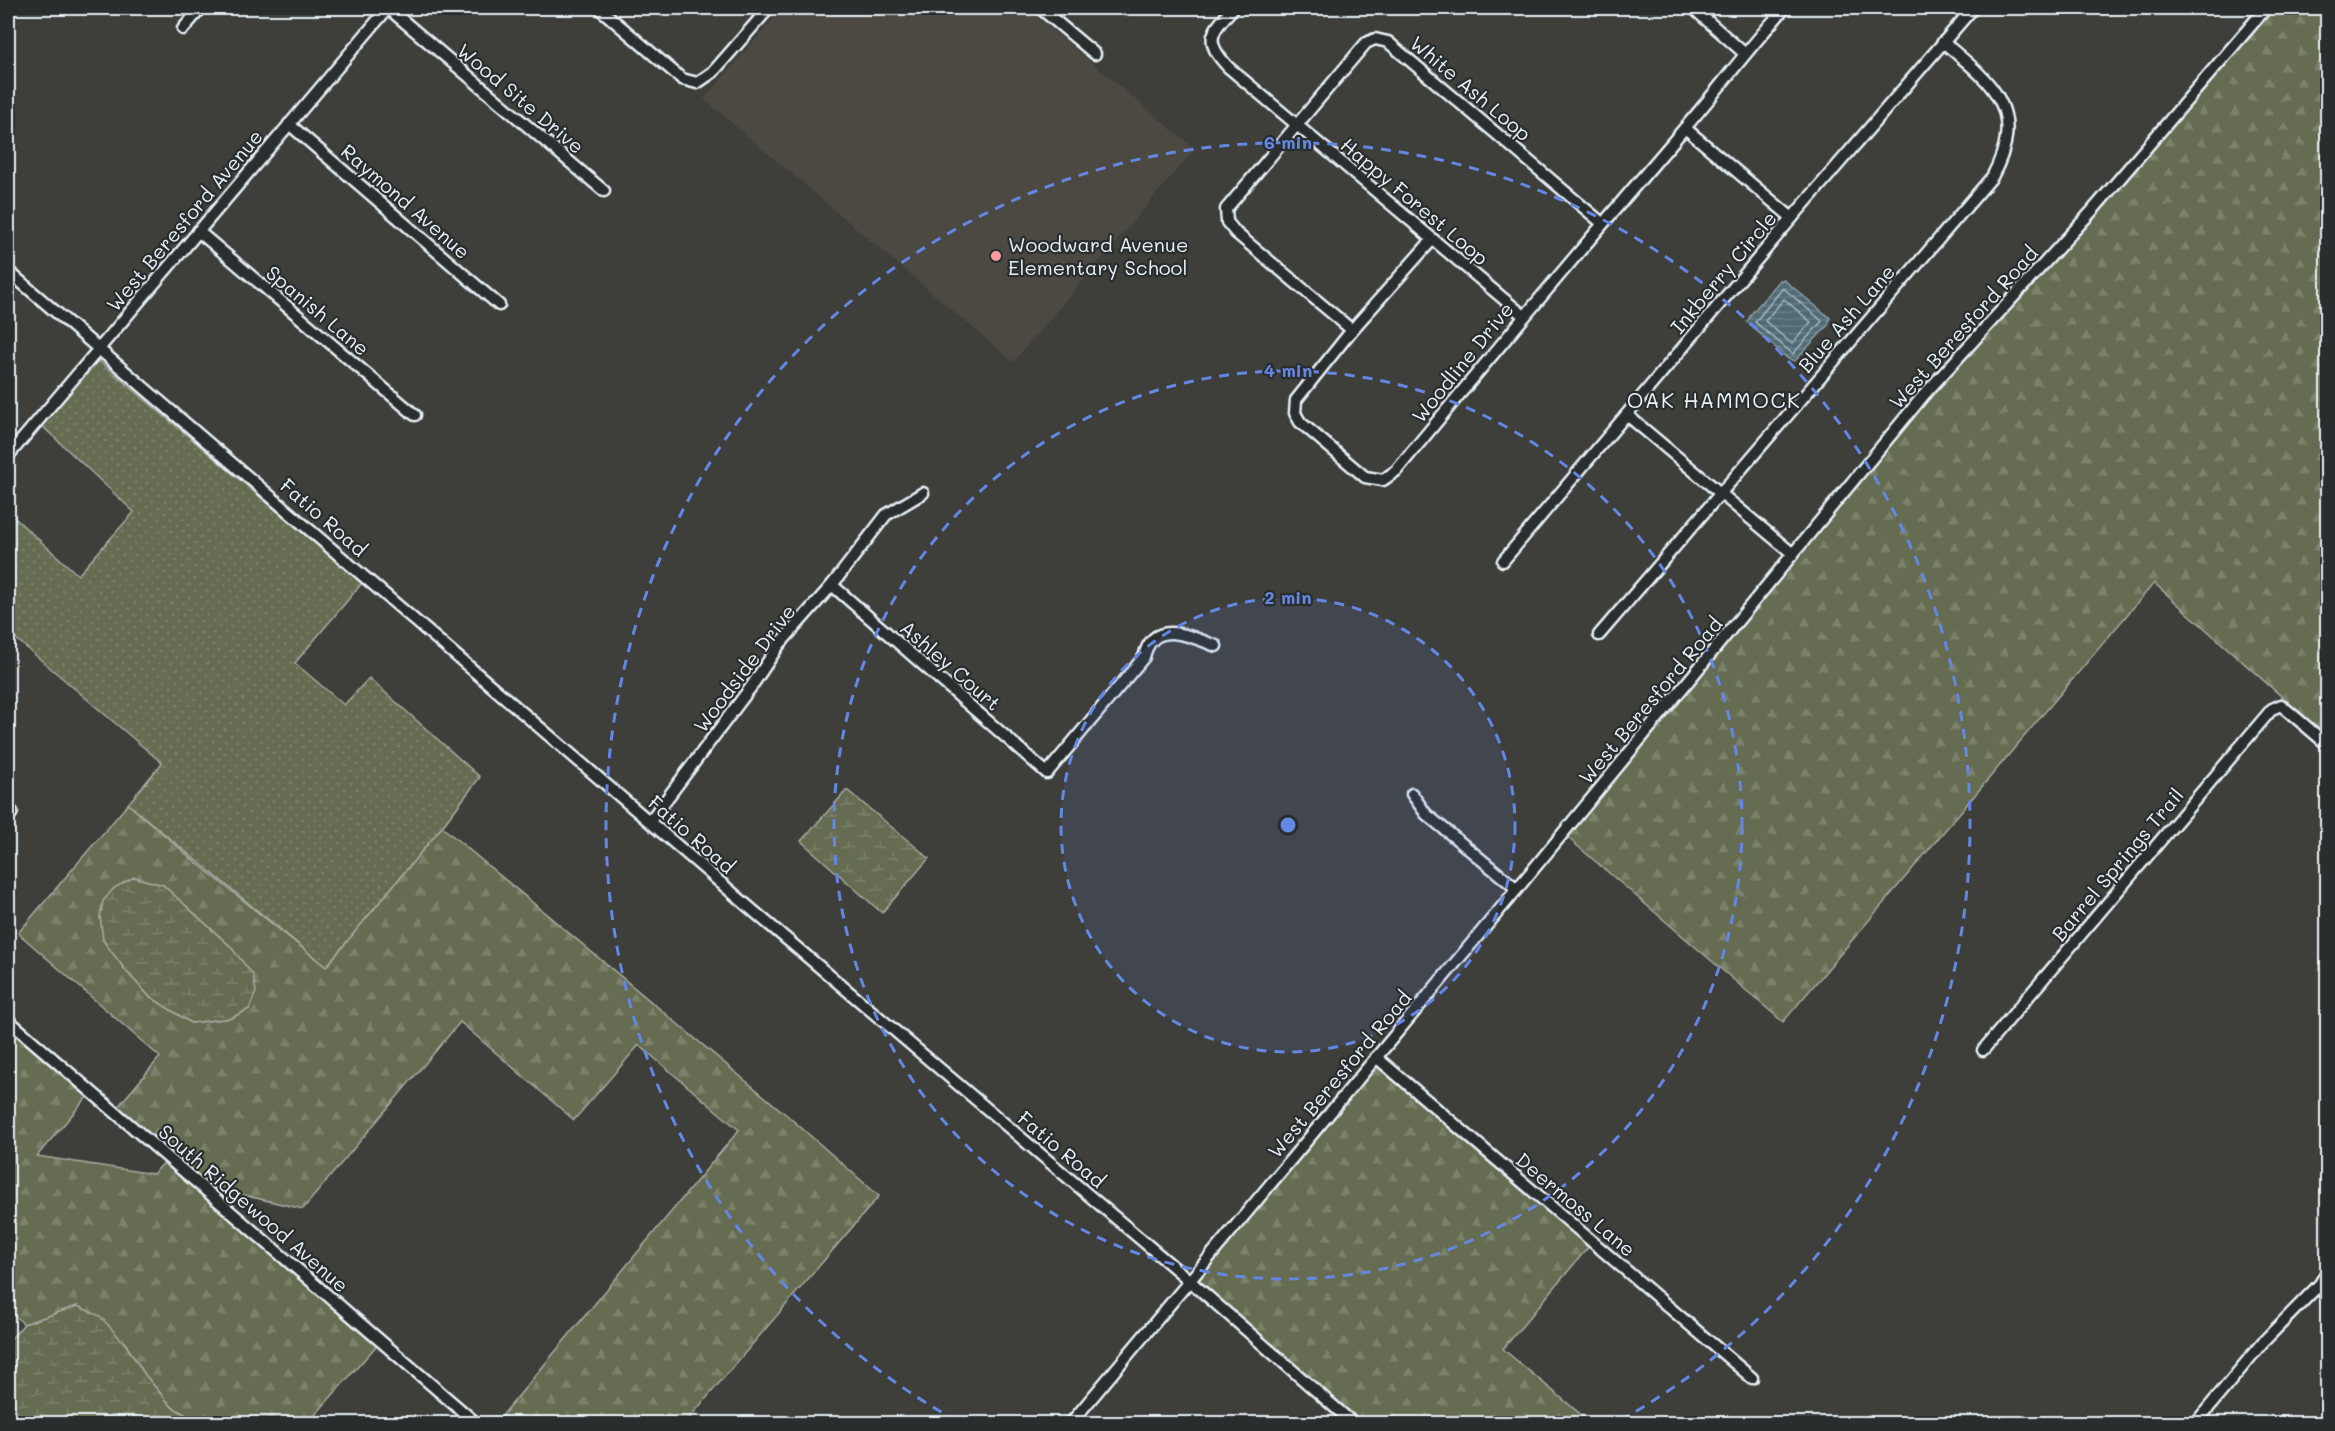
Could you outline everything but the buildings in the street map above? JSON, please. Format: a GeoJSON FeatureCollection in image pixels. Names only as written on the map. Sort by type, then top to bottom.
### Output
{"type":"FeatureCollection","features":[{"type":"Feature","properties":{"kind":"street"},"geometry":{"type":"LineString","coordinates":[[183,29],[201,8]]}},
{"type":"Feature","properties":{"kind":"street","name":"West Beresford Avenue"},"geometry":{"type":"LineString","coordinates":[[8,456],[388,8]]}},
{"type":"Feature","properties":{"kind":"street","name":"Wood Site Drive"},"geometry":{"type":"LineString","coordinates":[[388,8],[604,191]]}},
{"type":"Feature","properties":{"kind":"street"},"geometry":{"type":"LineString","coordinates":[[599,8],[682,79],[697,82],[713,72],[769,8]]}},
{"type":"Feature","properties":{"kind":"street"},"geometry":{"type":"LineString","coordinates":[[1040,8],[1095,54]]}},
{"type":"Feature","properties":{"kind":"street","name":"Happy Forest Loop"},"geometry":{"type":"LineString","coordinates":[[1233,8],[1218,25],[1212,39],[1215,52],[1228,68],[1298,124],[1524,316]]}},
{"type":"Feature","properties":{"kind":"street"},"geometry":{"type":"LineString","coordinates":[[1693,8],[1744,53]]}},
{"type":"Feature","properties":{"kind":"street","name":"Woodline Drive"},"geometry":{"type":"LineString","coordinates":[[1432,240],[1352,330],[1296,400],[1295,413],[1300,422],[1365,477],[1383,480],[1396,471],[1602,223],[1685,128],[1744,53],[1785,8]]}},
{"type":"Feature","properties":{"kind":"street","name":"Inkberry Circle"},"geometry":{"type":"LineString","coordinates":[[1503,561],[1792,218],[1973,8]]}},
{"type":"Feature","properties":{"kind":"street","name":"West Beresford Road"},"geometry":{"type":"LineString","coordinates":[[1070,1424],[1517,889],[1923,396],[2092,211],[2266,8]]}},
{"type":"Feature","properties":{"kind":"street","name":"White Ash Loop"},"geometry":{"type":"LineString","coordinates":[[1352,330],[1236,233],[1227,222],[1226,209],[1366,43],[1375,39],[1388,42],[1602,223]]}},
{"type":"Feature","properties":{"kind":"street","name":"Blue Ash Lane"},"geometry":{"type":"LineString","coordinates":[[1599,635],[1992,177],[2003,157],[2007,139],[2007,124],[2003,108],[1984,77],[1943,42]]}},
{"type":"Feature","properties":{"kind":"street","name":"Raymond Avenue"},"geometry":{"type":"LineString","coordinates":[[289,124],[499,305]]}},
{"type":"Feature","properties":{"kind":"street"},"geometry":{"type":"LineString","coordinates":[[1685,128],[1792,218]]}},
{"type":"Feature","properties":{"kind":"street","name":"Spanish Lane"},"geometry":{"type":"LineString","coordinates":[[198,231],[415,415]]}},
{"type":"Feature","properties":{"kind":"street","name":"Fatio Road"},"geometry":{"type":"LineString","coordinates":[[8,271],[1190,1281],[1354,1424]]}},
{"type":"Feature","properties":{"kind":"street"},"geometry":{"type":"LineString","coordinates":[[1627,415],[1793,554]]}},
{"type":"Feature","properties":{"kind":"street","name":"Woodside Drive"},"geometry":{"type":"LineString","coordinates":[[650,821],[751,687],[778,645],[832,585],[886,515],[923,494]]}},
{"type":"Feature","properties":{"kind":"street","name":"Ashley Court"},"geometry":{"type":"LineString","coordinates":[[832,585],[1047,773],[1144,657],[1147,644],[1154,637],[1176,632],[1216,646]]}},
{"type":"Feature","properties":{"kind":"street","name":"Barrel Springs Trail"},"geometry":{"type":"LineString","coordinates":[[1983,1050],[2272,709],[2281,705],[2328,745]]}},
{"type":"Feature","properties":{"kind":"street"},"geometry":{"type":"LineString","coordinates":[[1412,794],[1426,814],[1517,889]]}},
{"type":"Feature","properties":{"kind":"street","name":"South Ridgewood Avenue"},"geometry":{"type":"LineString","coordinates":[[8,1020],[477,1424]]}},
{"type":"Feature","properties":{"kind":"street","name":"Deermoss Lane"},"geometry":{"type":"LineString","coordinates":[[1376,1057],[1752,1378]]}},
{"type":"Feature","properties":{"kind":"street"},"geometry":{"type":"LineString","coordinates":[[2195,1424],[2262,1343],[2320,1284],[2328,1270]]}},
{"type":"Feature","properties":{"kind":"street"},"geometry":{"type":"LineString","coordinates":[[2320,1284],[2328,1302]]}},
{"type":"Feature","properties":{"kind":"shaded area","name":"Woodward Avenue Elementary School"},"geometry":{"type":"Polygon","coordinates":[[[783,8],[1026,8],[1195,149],[1013,362],[704,99],[783,8]]]}},
{"type":"Feature","properties":{"kind":"green space"},"geometry":{"type":"Polygon","coordinates":[[[2273,8],[2327,8],[2327,737],[2154,583],[1783,1022],[1567,837],[1927,400],[2096,215],[2273,8]]]}},
{"type":"Feature","properties":{"kind":"green space"},"geometry":{"type":"Polygon","coordinates":[[[98,360],[362,583],[295,663],[344,705],[369,678],[480,777],[442,827],[326,967],[128,804],[162,763],[8,632],[8,512],[78,575],[134,512],[41,425],[98,360]]]}},
{"type":"Feature","properties":{"kind":"green space"},"geometry":{"type":"Polygon","coordinates":[[[847,790],[929,858],[882,913],[801,841],[847,790]]]}},
{"type":"Feature","properties":{"kind":"green space"},"geometry":{"type":"Polygon","coordinates":[[[128,804],[198,864],[326,967],[442,827],[789,1117],[879,1196],[685,1423],[496,1423],[739,1130],[639,1045],[574,1120],[460,1022],[303,1209],[209,1187],[117,1108],[160,1057],[18,933],[128,804]],[[163,885],[103,940],[126,971],[149,996],[191,1023],[231,1018],[249,1009],[231,947],[163,885]]]}},
{"type":"Feature","properties":{"kind":"green space"},"geometry":{"type":"Polygon","coordinates":[[[134,877],[163,885],[231,947],[253,975],[256,992],[249,1009],[231,1018],[191,1023],[149,996],[126,971],[103,940],[100,916],[103,901],[114,888],[134,877]]]}},
{"type":"Feature","properties":{"kind":"green space"},"geometry":{"type":"Polygon","coordinates":[[[8,1026],[88,1096],[37,1156],[153,1174],[165,1162],[377,1345],[308,1423],[200,1423],[172,1407],[145,1375],[126,1345],[77,1306],[24,1324],[8,1310],[8,1026]]]}},
{"type":"Feature","properties":{"kind":"green space"},"geometry":{"type":"Polygon","coordinates":[[[1377,1064],[1590,1245],[1503,1349],[1591,1423],[1362,1423],[1198,1281],[1377,1064]]]}},
{"type":"Feature","properties":{"kind":"green space"},"geometry":{"type":"Polygon","coordinates":[[[77,1306],[100,1316],[126,1345],[145,1375],[172,1407],[200,1423],[8,1423],[8,1342],[24,1324],[77,1306]]]}},
{"type":"Feature","properties":{"kind":"water"},"geometry":{"type":"Polygon","coordinates":[[[1780,280],[1784,280],[1830,318],[1828,325],[1795,361],[1788,359],[1747,322],[1780,280]]]}},
{"type":"Feature","properties":{"kind":"place","name":"Woodward Avenue Elementary School"},"geometry":{"type":"Point","coordinates":[996,256]}},
{"type":"Feature","properties":{"kind":"district","name":"OAK HAMMOCK"},"geometry":{"type":"Point","coordinates":[1714,399]}}]}
